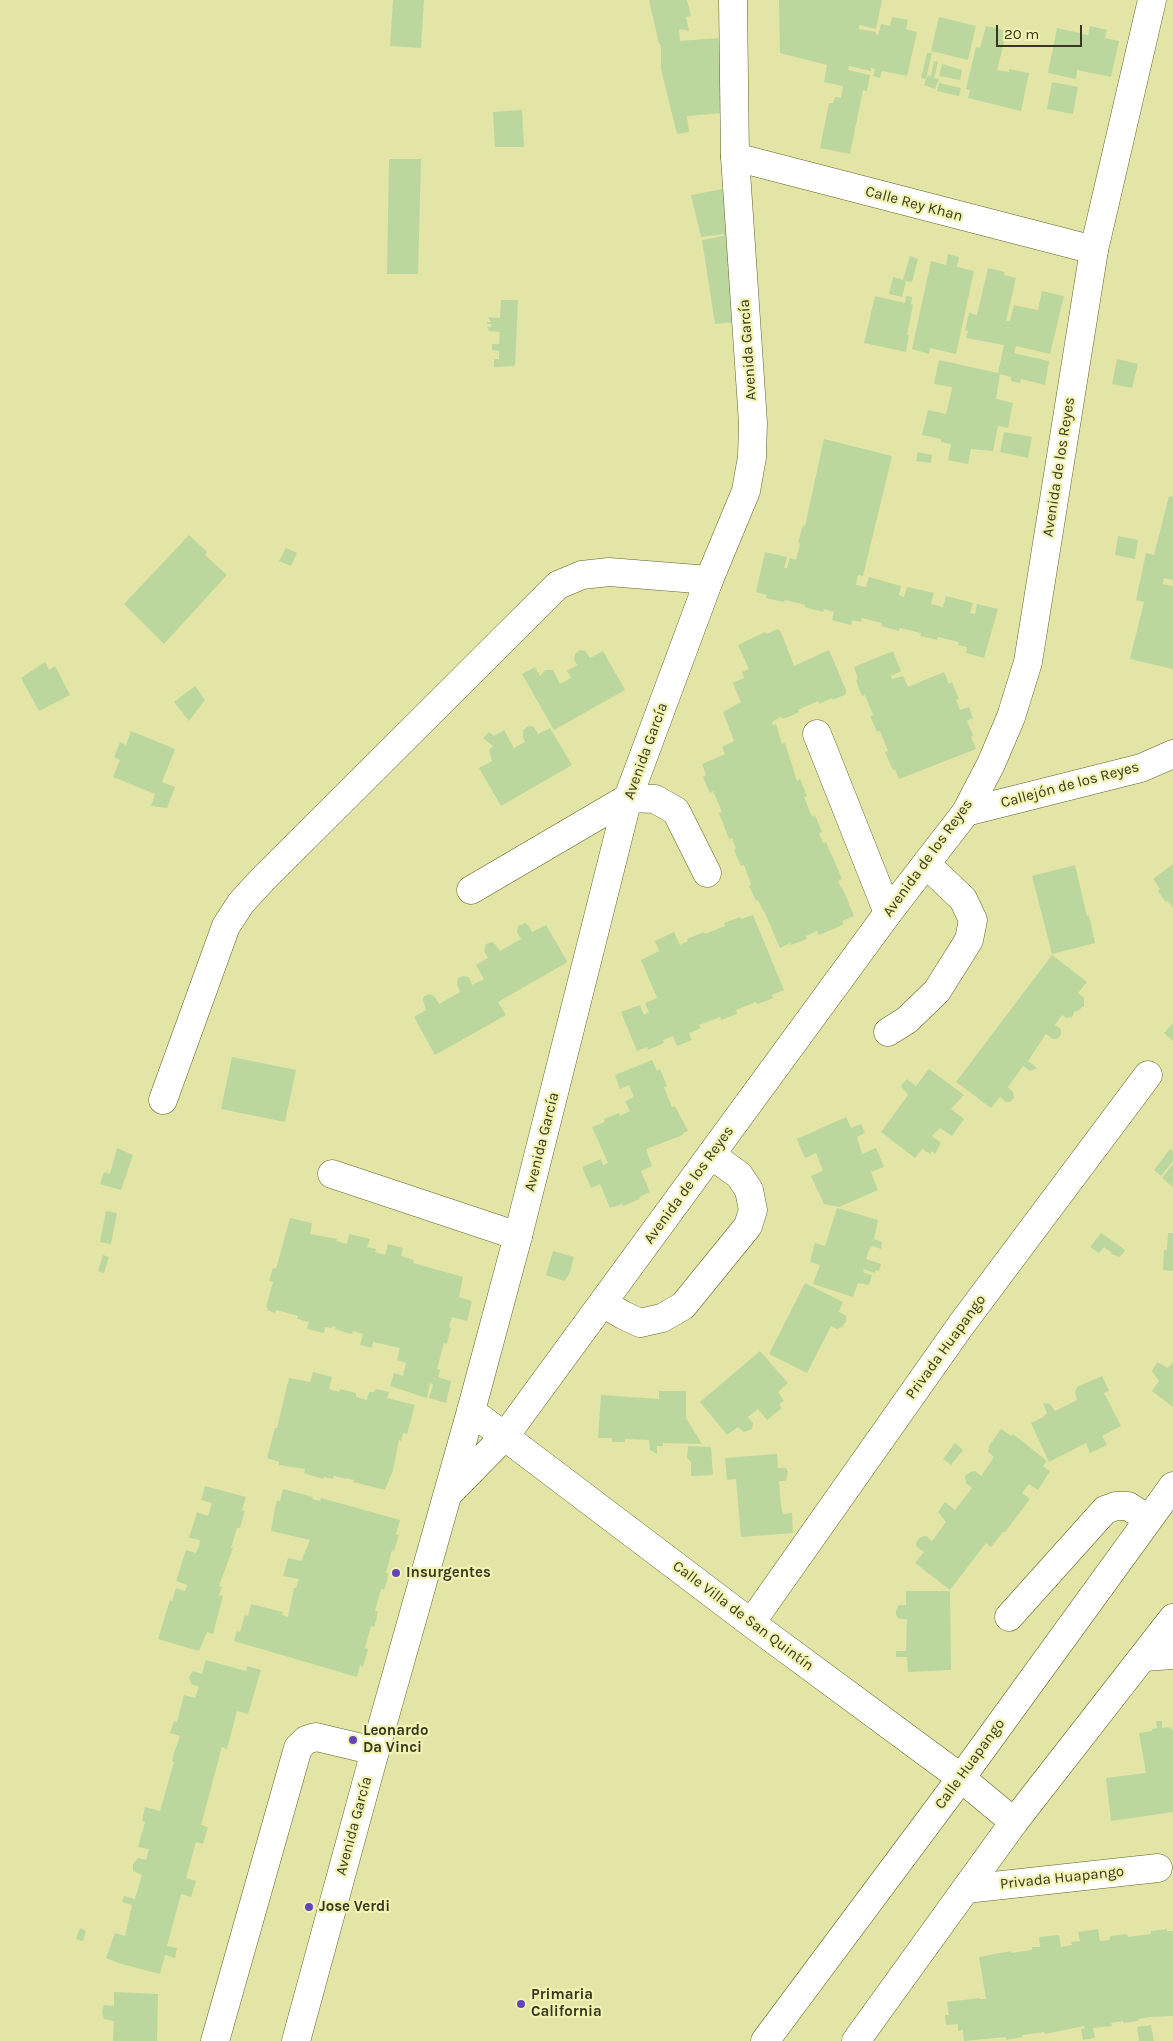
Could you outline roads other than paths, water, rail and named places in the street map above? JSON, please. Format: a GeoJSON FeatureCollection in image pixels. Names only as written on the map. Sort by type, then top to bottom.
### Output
{"type":"FeatureCollection","features":[{"type":"Feature","properties":{"kind":"main road","name":"Avenida García"},"geometry":{"type":"LineString","coordinates":[[296,2041],[518,1236],[628,798],[709,580],[746,491],[752,457],[753,423],[735,157],[733,0]]}},
{"type":"Feature","properties":{"kind":"main road","name":"Avenida de los Reyes"},"geometry":{"type":"LineString","coordinates":[[505,1436],[888,913],[966,812],[991,764],[1011,717],[1028,662],[1094,250],[1152,0]]}},
{"type":"Feature","properties":{"kind":"main road","name":"Calle Rey Khan"},"geometry":{"type":"LineString","coordinates":[[735,157],[1094,250]]}},
{"type":"Feature","properties":{"kind":"main road"},"geometry":{"type":"LineString","coordinates":[[163,1100],[226,926],[241,903],[558,585],[582,575],[609,572],[709,580]]}},
{"type":"Feature","properties":{"kind":"main road"},"geometry":{"type":"LineString","coordinates":[[817,734],[888,913]]}},
{"type":"Feature","properties":{"kind":"main road","name":"Callejón de los Reyes"},"geometry":{"type":"LineString","coordinates":[[966,812],[1141,768],[1173,754]]}},
{"type":"Feature","properties":{"kind":"main road"},"geometry":{"type":"LineString","coordinates":[[471,890],[628,798],[655,799],[676,811],[707,873]]}},
{"type":"Feature","properties":{"kind":"main road"},"geometry":{"type":"LineString","coordinates":[[888,1032],[907,1020],[937,991],[969,940],[973,920],[964,899],[926,864]]}},
{"type":"Feature","properties":{"kind":"main road","name":"Privada Huapango"},"geometry":{"type":"LineString","coordinates":[[751,1623],[961,1325],[1148,1075]]}},
{"type":"Feature","properties":{"kind":"main road"},"geometry":{"type":"LineString","coordinates":[[603,1303],[623,1315],[640,1322],[662,1318],[683,1306],[748,1226],[753,1210],[749,1190],[739,1175],[711,1155]]}},
{"type":"Feature","properties":{"kind":"main road"},"geometry":{"type":"LineString","coordinates":[[332,1174],[518,1236]]}},
{"type":"Feature","properties":{"kind":"main road","name":"Calle Villa de San Quintín"},"geometry":{"type":"LineString","coordinates":[[471,1411],[751,1623],[961,1778],[1014,1822]]}},
{"type":"Feature","properties":{"kind":"main road","name":"Avenida García"},"geometry":{"type":"LineString","coordinates":[[447,1495],[505,1436]]}},
{"type":"Feature","properties":{"kind":"main road","name":"Calle Huapango"},"geometry":{"type":"LineString","coordinates":[[765,2041],[961,1778],[1173,1486]]}},
{"type":"Feature","properties":{"kind":"main road"},"geometry":{"type":"LineString","coordinates":[[1008,1617],[1105,1510],[1116,1506],[1128,1506],[1148,1519]]}},
{"type":"Feature","properties":{"kind":"main road"},"geometry":{"type":"LineString","coordinates":[[856,2041],[1014,1822],[1173,1618]]}},
{"type":"Feature","properties":{"kind":"main road"},"geometry":{"type":"LineString","coordinates":[[1144,1657],[1173,1655]]}},
{"type":"Feature","properties":{"kind":"main road"},"geometry":{"type":"LineString","coordinates":[[215,2041],[298,1748],[306,1740],[316,1737],[375,1751]]}},
{"type":"Feature","properties":{"kind":"main road","name":"Privada Huapango"},"geometry":{"type":"LineString","coordinates":[[966,1889],[1158,1868]]}},
{"type":"Feature","properties":{"kind":"place","name":"Insurgentes"},"geometry":{"type":"Point","coordinates":[396,1573]}},
{"type":"Feature","properties":{"kind":"place","name":"Leonardo Da Vinci"},"geometry":{"type":"Point","coordinates":[353,1740]}},
{"type":"Feature","properties":{"kind":"place","name":"Jose Verdi"},"geometry":{"type":"Point","coordinates":[309,1907]}},
{"type":"Feature","properties":{"kind":"place","name":"Primaria California"},"geometry":{"type":"Point","coordinates":[521,2004]}}]}
